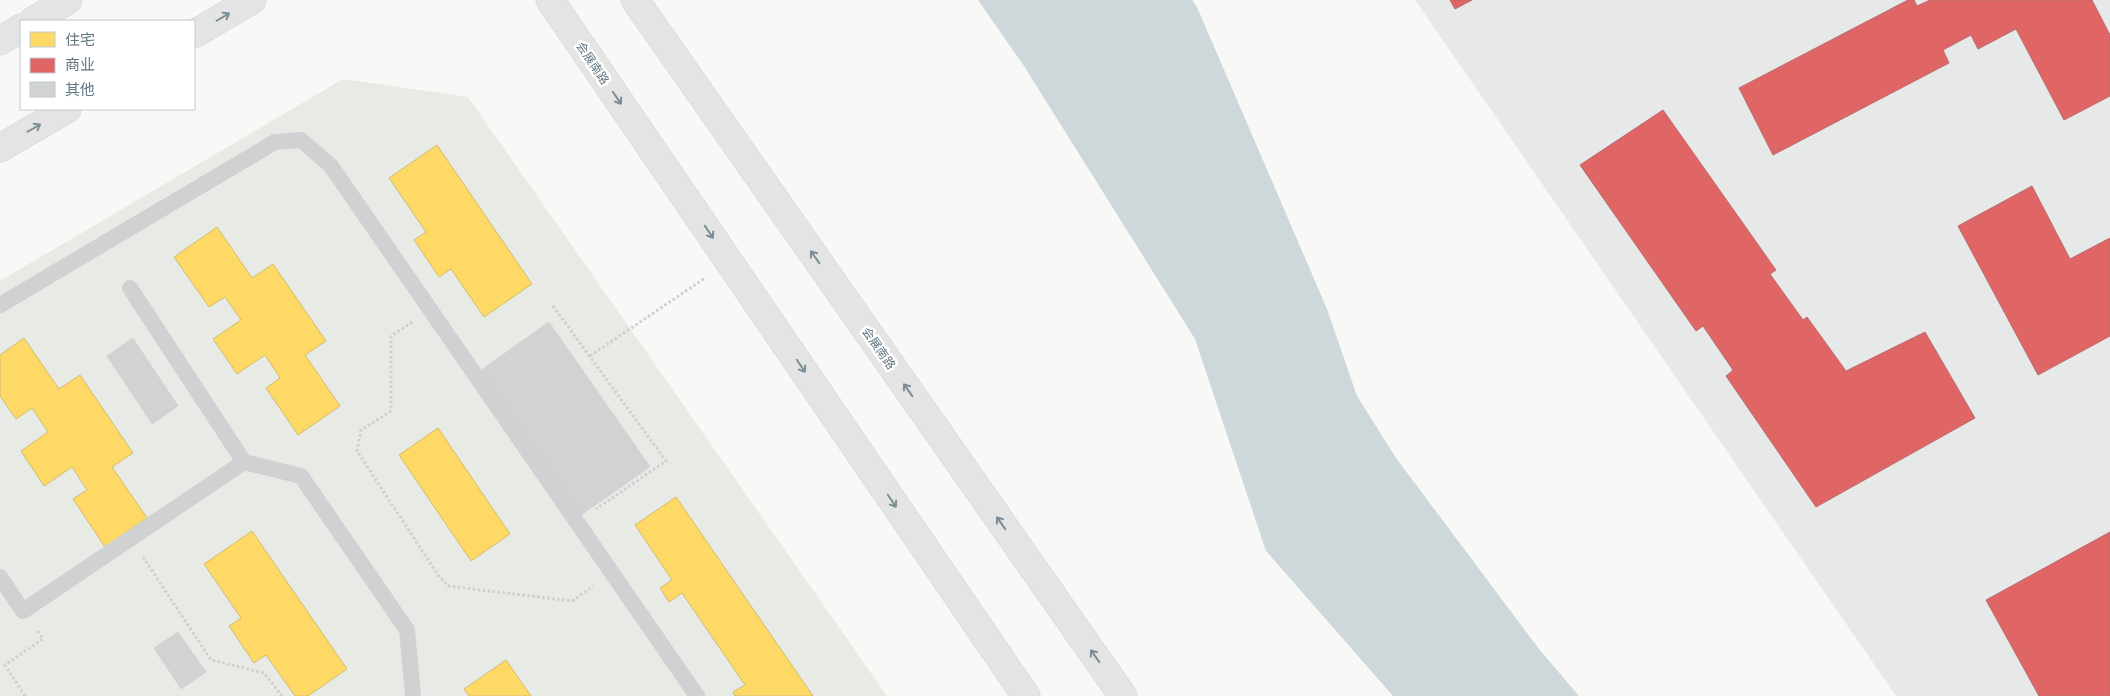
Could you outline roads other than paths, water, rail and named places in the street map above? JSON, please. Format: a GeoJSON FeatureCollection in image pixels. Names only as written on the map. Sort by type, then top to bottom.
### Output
{"type":"FeatureCollection","features":[{"type":"Feature","properties":{"kind":"main road"},"geometry":{"type":"LineString","coordinates":[[35,20],[68,0]]}},
{"type":"Feature","properties":{"kind":"main road"},"geometry":{"type":"LineString","coordinates":[[195,33],[252,0]]}},
{"type":"Feature","properties":{"kind":"main road","name":"会展南路"},"geometry":{"type":"LineString","coordinates":[[550,0],[1026,696]]}},
{"type":"Feature","properties":{"kind":"main road","name":"会展南路"},"geometry":{"type":"LineString","coordinates":[[634,0],[1123,696]]}},
{"type":"Feature","properties":{"kind":"main road"},"geometry":{"type":"LineString","coordinates":[[0,41],[20,29]]}},
{"type":"Feature","properties":{"kind":"main road"},"geometry":{"type":"LineString","coordinates":[[0,148],[65,110]]}},
{"type":"Feature","properties":{"kind":"lane"},"geometry":{"type":"LineString","coordinates":[[0,305],[275,142],[301,140],[330,166],[697,696]]}},
{"type":"Feature","properties":{"kind":"lane"},"geometry":{"type":"LineString","coordinates":[[130,288],[244,462],[301,476],[407,630],[414,696]]}},
{"type":"Feature","properties":{"kind":"lane"},"geometry":{"type":"LineString","coordinates":[[0,577],[23,610],[244,462]]}}]}
